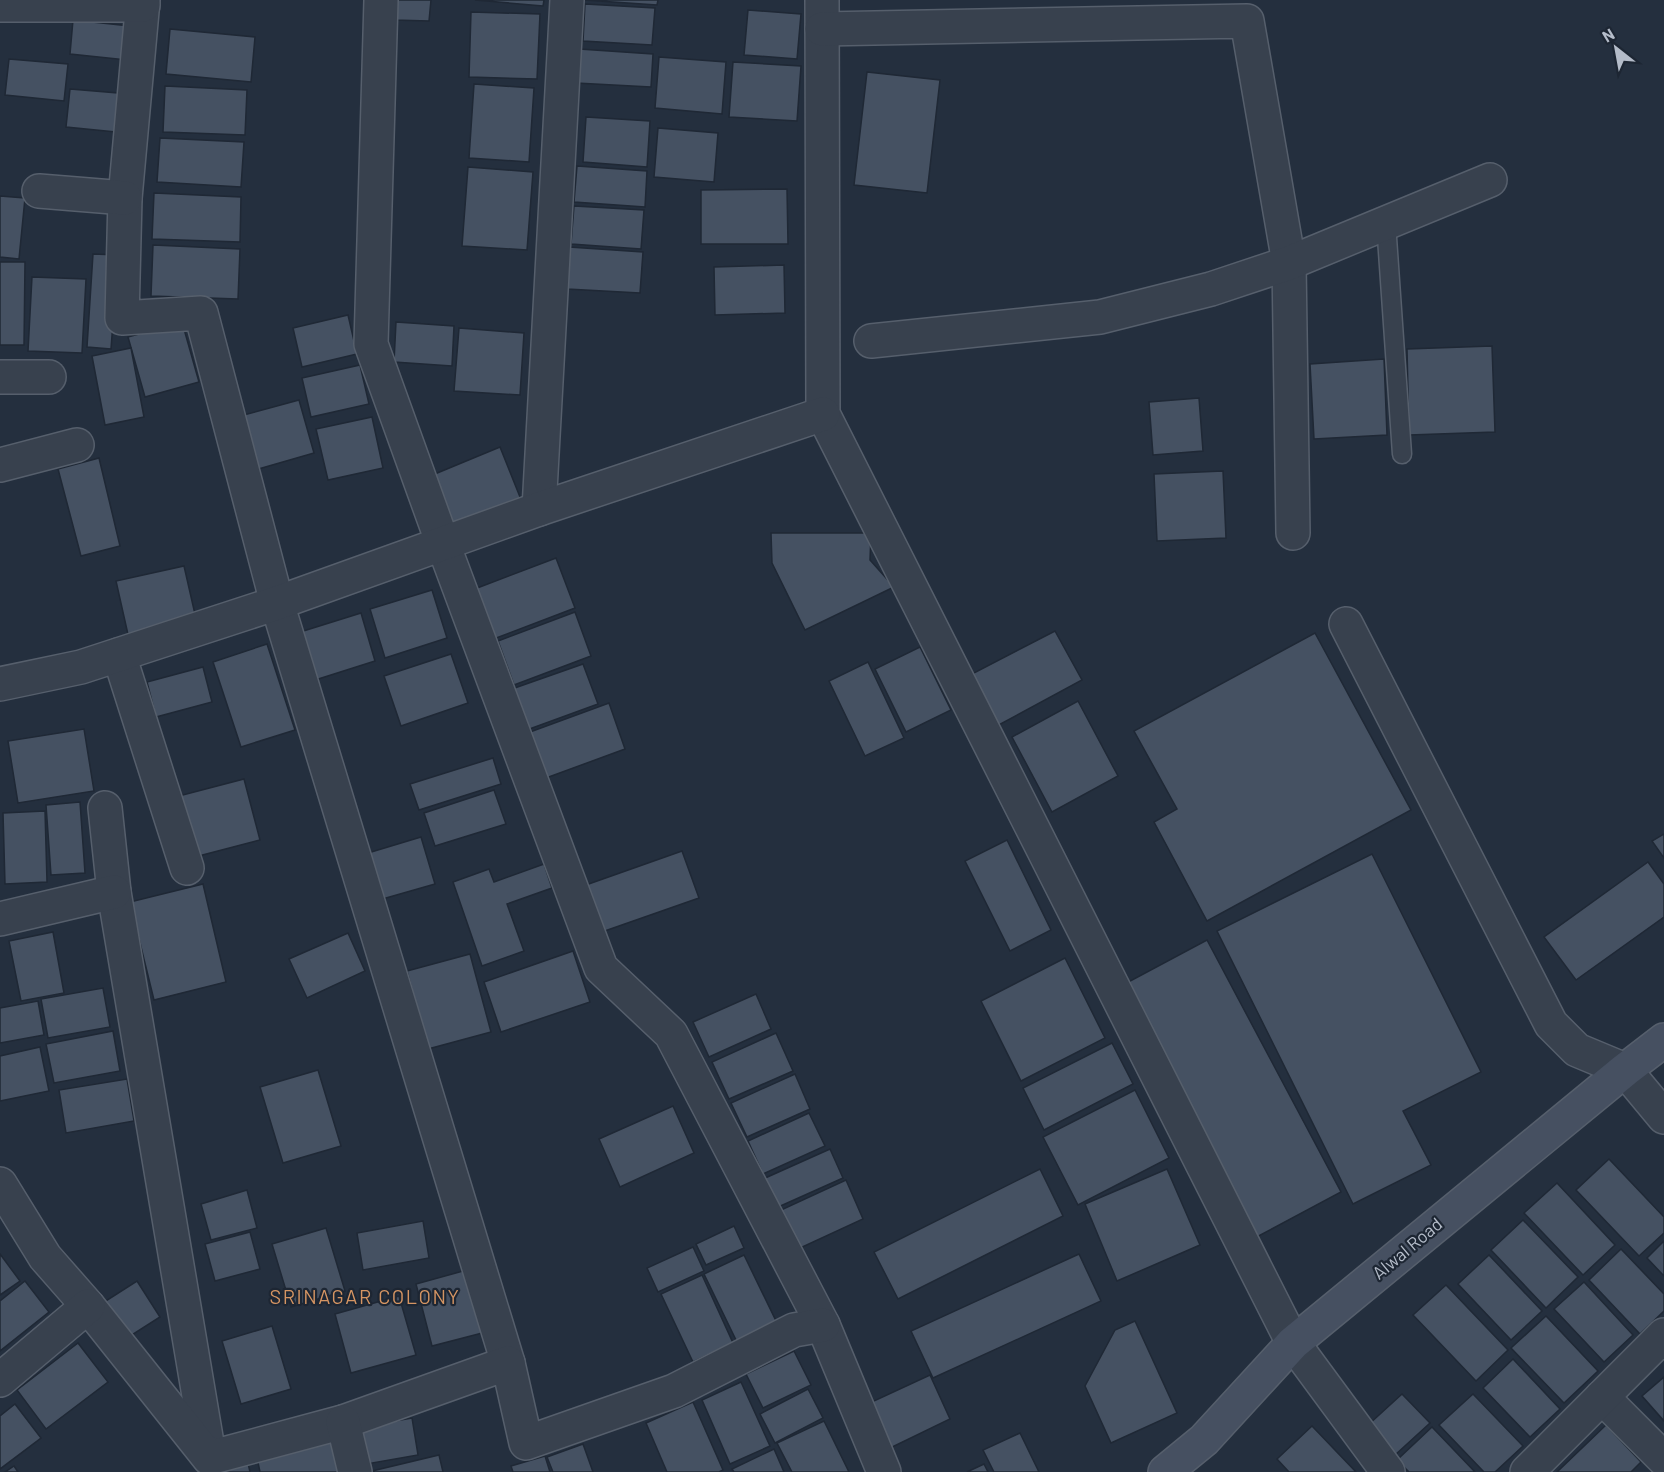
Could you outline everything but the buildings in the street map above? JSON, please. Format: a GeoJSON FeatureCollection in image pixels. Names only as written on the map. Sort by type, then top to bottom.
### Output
{"type":"FeatureCollection","features":[{"type":"Feature","properties":{"kind":"main road","name":"Alwal Road"},"geometry":{"type":"LineString","coordinates":[[1165,1472],[1204,1440],[1293,1343],[1664,1040]]}},
{"type":"Feature","properties":{"kind":"street"},"geometry":{"type":"LineString","coordinates":[[381,0],[371,344],[442,544],[601,968],[671,1034],[824,1325],[884,1472]]}},
{"type":"Feature","properties":{"kind":"street"},"geometry":{"type":"LineString","coordinates":[[539,509],[567,0]]}},
{"type":"Feature","properties":{"kind":"street"},"geometry":{"type":"LineString","coordinates":[[0,5],[143,2],[125,198],[122,318],[201,313],[277,603],[508,1363],[526,1443],[674,1391],[794,1330],[824,1325]]}},
{"type":"Feature","properties":{"kind":"street"},"geometry":{"type":"LineString","coordinates":[[1293,533],[1290,263],[1247,21],[822,14],[823,414],[1293,1343],[1388,1472]]}},
{"type":"Feature","properties":{"kind":"street"},"geometry":{"type":"LineString","coordinates":[[871,340],[1100,317],[1211,289],[1290,263],[1490,180]]}},
{"type":"Feature","properties":{"kind":"street"},"geometry":{"type":"LineString","coordinates":[[39,191],[125,198]]}},
{"type":"Feature","properties":{"kind":"street"},"geometry":{"type":"LineString","coordinates":[[0,377],[49,377]]}},
{"type":"Feature","properties":{"kind":"street"},"geometry":{"type":"LineString","coordinates":[[0,684],[81,667],[277,603],[539,509],[823,414]]}},
{"type":"Feature","properties":{"kind":"street"},"geometry":{"type":"LineString","coordinates":[[0,465],[77,446]]}},
{"type":"Feature","properties":{"kind":"street"},"geometry":{"type":"LineString","coordinates":[[1346,624],[1551,1024],[1577,1050],[1625,1070],[1664,1117]]}},
{"type":"Feature","properties":{"kind":"street"},"geometry":{"type":"LineString","coordinates":[[119,654],[187,868]]}},
{"type":"Feature","properties":{"kind":"street"},"geometry":{"type":"LineString","coordinates":[[105,808],[114,892],[209,1458]]}},
{"type":"Feature","properties":{"kind":"street"},"geometry":{"type":"LineString","coordinates":[[0,919],[114,892]]}},
{"type":"Feature","properties":{"kind":"street"},"geometry":{"type":"LineString","coordinates":[[0,1184],[45,1257],[88,1306],[209,1458]]}},
{"type":"Feature","properties":{"kind":"street"},"geometry":{"type":"LineString","coordinates":[[0,1380],[88,1306]]}},
{"type":"Feature","properties":{"kind":"street"},"geometry":{"type":"LineString","coordinates":[[1527,1472],[1664,1335]]}},
{"type":"Feature","properties":{"kind":"street"},"geometry":{"type":"LineString","coordinates":[[209,1458],[343,1422],[508,1363]]}},
{"type":"Feature","properties":{"kind":"street"},"geometry":{"type":"LineString","coordinates":[[1602,1396],[1664,1459]]}},
{"type":"Feature","properties":{"kind":"street"},"geometry":{"type":"LineString","coordinates":[[343,1422],[355,1472]]}},
{"type":"Feature","properties":{"kind":"lane"},"geometry":{"type":"LineString","coordinates":[[1386,223],[1402,454]]}},
{"type":"Feature","properties":{"kind":"district","name":"SRINAGAR COLONY"},"geometry":{"type":"Point","coordinates":[365,1296]}}]}
